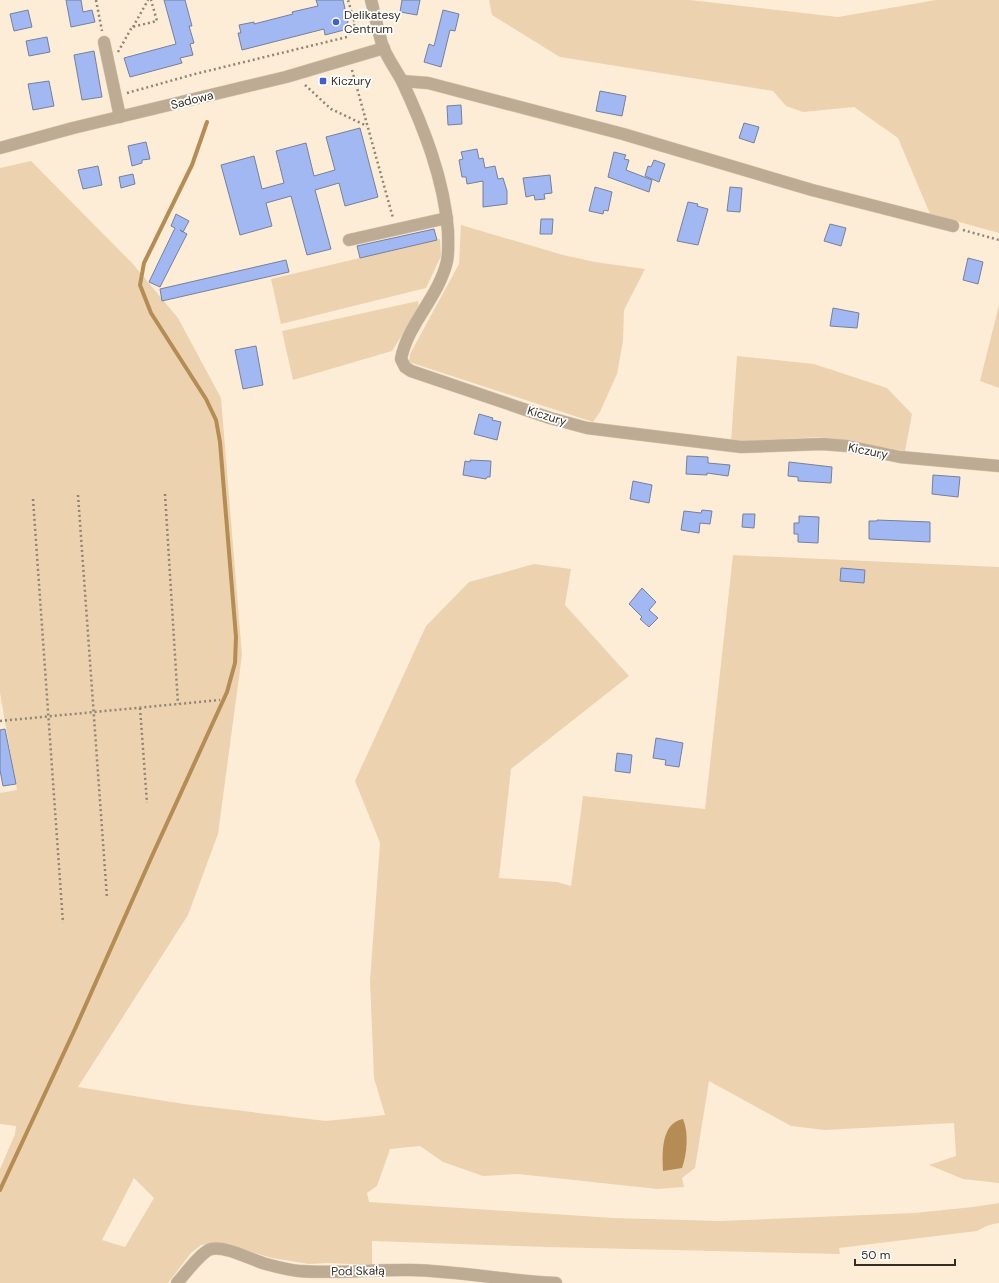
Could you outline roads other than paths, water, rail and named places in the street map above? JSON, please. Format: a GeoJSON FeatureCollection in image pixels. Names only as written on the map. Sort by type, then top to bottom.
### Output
{"type":"FeatureCollection","features":[{"type":"Feature","properties":{"kind":"street","name":"Kiczury"},"geometry":{"type":"LineString","coordinates":[[371,0],[384,48],[402,81],[431,154],[440,185],[447,218],[449,247],[444,272],[413,328],[403,350],[401,359],[405,367],[411,371],[550,418],[587,428],[740,448],[822,444],[847,446],[900,457],[999,466]]}},
{"type":"Feature","properties":{"kind":"street"},"geometry":{"type":"LineString","coordinates":[[104,42],[120,117]]}},
{"type":"Feature","properties":{"kind":"street","name":"Sadowa"},"geometry":{"type":"LineString","coordinates":[[0,148],[286,77],[384,48]]}},
{"type":"Feature","properties":{"kind":"street"},"geometry":{"type":"LineString","coordinates":[[402,81],[428,83],[623,134],[812,190],[954,226]]}},
{"type":"Feature","properties":{"kind":"street"},"geometry":{"type":"LineString","coordinates":[[349,240],[447,218]]}},
{"type":"Feature","properties":{"kind":"street","name":"Pod Skałą"},"geometry":{"type":"LineString","coordinates":[[177,1283],[200,1256],[210,1250],[217,1249],[229,1251],[268,1265],[298,1271],[330,1272],[413,1270],[526,1282],[556,1283]]}},
{"type":"Feature","properties":{"kind":"waterway"},"geometry":{"type":"LineString","coordinates":[[0,1190],[75,1029],[227,692],[235,663],[236,637],[220,442],[216,420],[206,399],[151,313],[140,285],[144,263],[192,165],[207,122]]}},
{"type":"Feature","properties":{"kind":"place","name":"Delikatesy Centrum"},"geometry":{"type":"Point","coordinates":[336,22]}},
{"type":"Feature","properties":{"kind":"place","name":"Kiczury"},"geometry":{"type":"Point","coordinates":[323,81]}}]}
